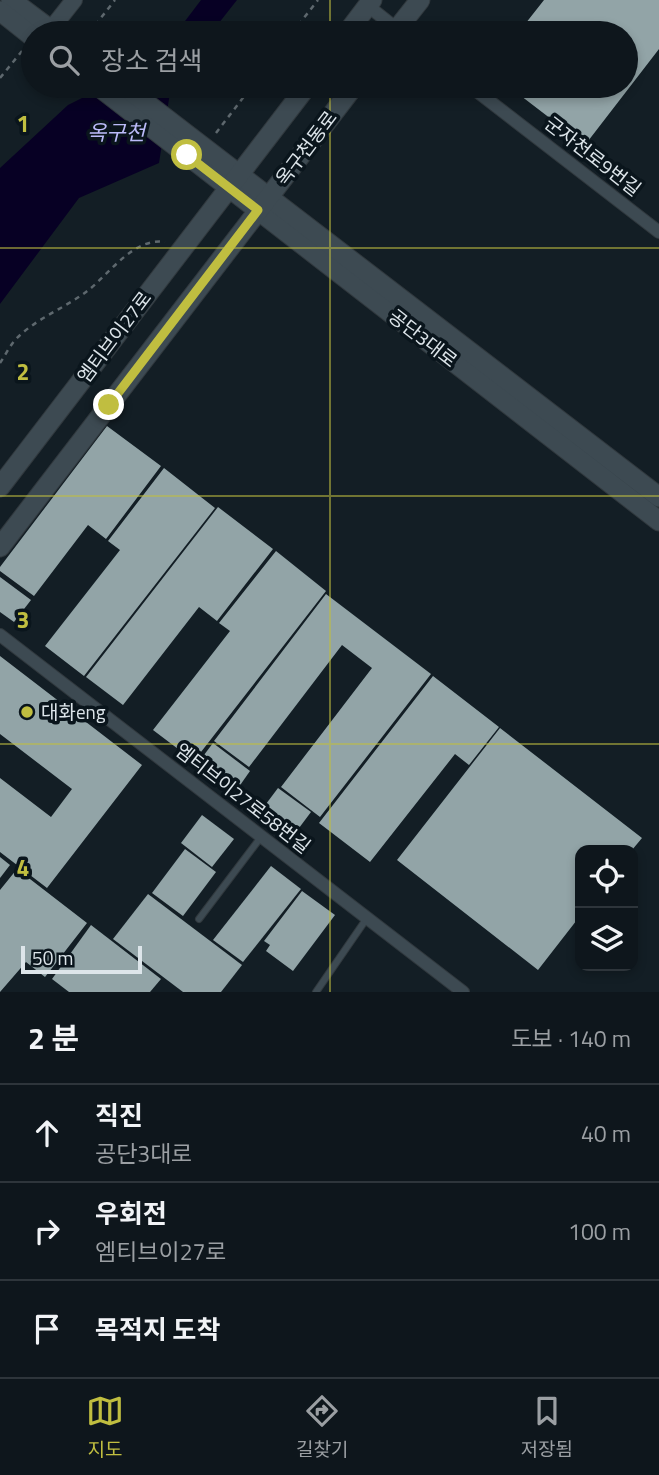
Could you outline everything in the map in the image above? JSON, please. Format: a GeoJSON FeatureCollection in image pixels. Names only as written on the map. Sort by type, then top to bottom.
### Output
{"type":"FeatureCollection","features":[{"type":"Feature","properties":{"kind":"main road"},"geometry":{"type":"LineString","coordinates":[[11,0],[29,21]]}},
{"type":"Feature","properties":{"kind":"main road"},"geometry":{"type":"LineString","coordinates":[[406,21],[420,0]]}},
{"type":"Feature","properties":{"kind":"main road"},"geometry":{"type":"LineString","coordinates":[[356,21],[370,3]]}},
{"type":"Feature","properties":{"kind":"main road"},"geometry":{"type":"LineString","coordinates":[[0,12],[21,24]]}},
{"type":"Feature","properties":{"kind":"main road"},"geometry":{"type":"LineString","coordinates":[[119,98],[199,144]]}},
{"type":"Feature","properties":{"kind":"main road"},"geometry":{"type":"LineString","coordinates":[[140,98],[199,144]]}},
{"type":"Feature","properties":{"kind":"main road","name":"옥구천동로"},"geometry":{"type":"LineString","coordinates":[[234,181],[298,98]]}},
{"type":"Feature","properties":{"kind":"main road","name":"옥구천동로"},"geometry":{"type":"LineString","coordinates":[[263,204],[345,98]]}},
{"type":"Feature","properties":{"kind":"main road","name":"공단3대로"},"geometry":{"type":"LineString","coordinates":[[199,144],[234,181],[659,521]]}},
{"type":"Feature","properties":{"kind":"main road","name":"엠티브이27로"},"geometry":{"type":"LineString","coordinates":[[0,487],[234,181]]}},
{"type":"Feature","properties":{"kind":"main road","name":"공단3대로"},"geometry":{"type":"LineString","coordinates":[[263,204],[659,498]]}},
{"type":"Feature","properties":{"kind":"main road","name":"엠티브이27로"},"geometry":{"type":"LineString","coordinates":[[0,547],[263,204]]}},
{"type":"Feature","properties":{"kind":"street"},"geometry":{"type":"LineString","coordinates":[[55,21],[74,0]]}},
{"type":"Feature","properties":{"kind":"street"},"geometry":{"type":"LineString","coordinates":[[370,3],[387,21]]}},
{"type":"Feature","properties":{"kind":"street","name":"군자천로9번길"},"geometry":{"type":"LineString","coordinates":[[486,98],[659,232]]}},
{"type":"Feature","properties":{"kind":"street","name":"엠티브이27로58번길"},"geometry":{"type":"LineString","coordinates":[[0,635],[463,992]]}},
{"type":"Feature","properties":{"kind":"lane"},"geometry":{"type":"LineString","coordinates":[[199,919],[261,837]]}},
{"type":"Feature","properties":{"kind":"lane"},"geometry":{"type":"LineString","coordinates":[[316,992],[367,918]]}},
{"type":"Feature","properties":{"kind":"path"},"geometry":{"type":"LineString","coordinates":[[98,21],[115,0]]}},
{"type":"Feature","properties":{"kind":"path"},"geometry":{"type":"LineString","coordinates":[[301,21],[318,0]]}},
{"type":"Feature","properties":{"kind":"path"},"geometry":{"type":"LineString","coordinates":[[0,78],[21,57]]}},
{"type":"Feature","properties":{"kind":"path"},"geometry":{"type":"LineString","coordinates":[[199,144],[241,98]]}},
{"type":"Feature","properties":{"kind":"path"},"geometry":{"type":"LineString","coordinates":[[0,363],[14,341],[37,322],[86,292],[128,254],[153,240],[184,245]]}},
{"type":"Feature","properties":{"kind":"water"},"geometry":{"type":"Polygon","coordinates":[[[201,0],[237,0],[220,21],[185,21],[201,0]]]}},
{"type":"Feature","properties":{"kind":"water","name":"옥구천"},"geometry":{"type":"Polygon","coordinates":[[[82,98],[169,98],[159,163],[79,198],[0,304],[0,168],[68,105],[82,98]]]}},
{"type":"Feature","properties":{"kind":"building"},"geometry":{"type":"Polygon","coordinates":[[[544,0],[659,0],[659,49],[638,76],[638,21],[527,21],[544,0]]]}},
{"type":"Feature","properties":{"kind":"building"},"geometry":{"type":"Polygon","coordinates":[[[524,98],[621,98],[585,145],[524,98]]]}},
{"type":"Feature","properties":{"kind":"building"},"geometry":{"type":"Polygon","coordinates":[[[107,426],[161,466],[106,539],[88,525],[34,596],[0,571],[0,567],[107,426]]]}},
{"type":"Feature","properties":{"kind":"building"},"geometry":{"type":"Polygon","coordinates":[[[164,468],[215,508],[84,676],[45,646],[120,550],[108,541],[164,468]]]}},
{"type":"Feature","properties":{"kind":"building"},"geometry":{"type":"Polygon","coordinates":[[[218,507],[273,549],[217,621],[199,607],[123,705],[86,677],[218,507]]]}},
{"type":"Feature","properties":{"kind":"building"},"geometry":{"type":"Polygon","coordinates":[[[276,551],[326,591],[194,761],[153,730],[230,631],[219,623],[276,551]]]}},
{"type":"Feature","properties":{"kind":"building"},"geometry":{"type":"Polygon","coordinates":[[[0,577],[31,600],[14,622],[0,612],[0,577]]]}},
{"type":"Feature","properties":{"kind":"building"},"geometry":{"type":"Polygon","coordinates":[[[326,594],[431,674],[320,817],[281,787],[372,668],[342,645],[249,767],[214,741],[326,594]]]}},
{"type":"Feature","properties":{"kind":"building"},"geometry":{"type":"Polygon","coordinates":[[[0,656],[142,765],[47,888],[0,852],[0,778],[51,817],[72,789],[0,734],[0,656]]]}},
{"type":"Feature","properties":{"kind":"building"},"geometry":{"type":"Polygon","coordinates":[[[433,676],[499,727],[469,765],[455,754],[370,862],[319,823],[433,676]]]}},
{"type":"Feature","properties":{"kind":"building"},"geometry":{"type":"Polygon","coordinates":[[[500,728],[642,838],[636,845],[575,845],[575,922],[538,970],[397,860],[500,728]]]}},
{"type":"Feature","properties":{"kind":"building"},"geometry":{"type":"Polygon","coordinates":[[[213,743],[250,771],[236,791],[198,763],[213,743]]]}},
{"type":"Feature","properties":{"kind":"building"},"geometry":{"type":"Polygon","coordinates":[[[278,788],[311,812],[293,836],[260,812],[278,788]]]}},
{"type":"Feature","properties":{"kind":"building"},"geometry":{"type":"Polygon","coordinates":[[[202,815],[234,839],[212,867],[181,843],[202,815]]]}},
{"type":"Feature","properties":{"kind":"building"},"geometry":{"type":"Polygon","coordinates":[[[185,849],[216,872],[183,916],[152,893],[185,849]]]}},
{"type":"Feature","properties":{"kind":"building"},"geometry":{"type":"Polygon","coordinates":[[[0,857],[10,865],[0,878],[0,857]]]}},
{"type":"Feature","properties":{"kind":"building"},"geometry":{"type":"Polygon","coordinates":[[[271,866],[301,889],[243,962],[213,940],[271,866]]]}},
{"type":"Feature","properties":{"kind":"building"},"geometry":{"type":"Polygon","coordinates":[[[17,869],[87,923],[45,977],[26,962],[0,992],[0,890],[17,869]]]}},
{"type":"Feature","properties":{"kind":"building"},"geometry":{"type":"Polygon","coordinates":[[[302,891],[335,915],[293,971],[266,951],[270,945],[264,941],[302,891]]]}},
{"type":"Feature","properties":{"kind":"building"},"geometry":{"type":"Polygon","coordinates":[[[148,894],[242,965],[221,992],[183,992],[113,939],[148,894]]]}},
{"type":"Feature","properties":{"kind":"building"},"geometry":{"type":"Polygon","coordinates":[[[91,925],[161,979],[150,992],[69,992],[52,979],[91,925]]]}},
{"type":"Feature","properties":{"kind":"place","name":"대화eng"},"geometry":{"type":"Point","coordinates":[27,712]}},
{"type":"Feature","properties":{"kind":"route"},"geometry":{"type":"LineString","coordinates":[[109,405],[258,210],[187,155]]}}]}
